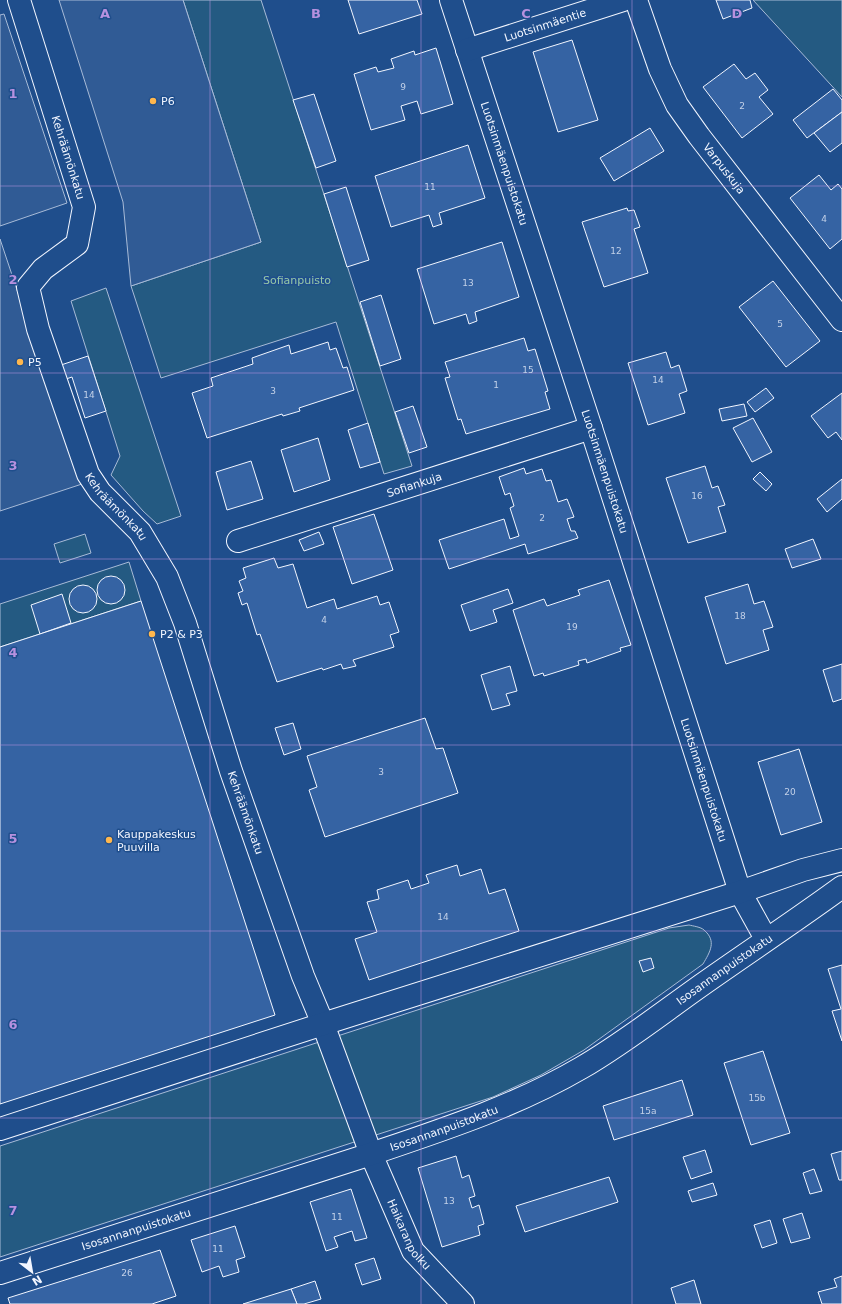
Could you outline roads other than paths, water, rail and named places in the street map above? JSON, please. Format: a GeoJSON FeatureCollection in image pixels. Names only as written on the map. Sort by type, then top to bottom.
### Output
{"type":"FeatureCollection","features":[{"type":"Feature","properties":{"kind":"street","name":"Kehräämönkatu"},"geometry":{"type":"LineString","coordinates":[[18,0],[84,207],[78,244],[43,269],[28,287],[38,329],[88,474],[100,492],[140,532],[167,577],[185,623],[233,778],[303,976],[323,1024]]}},
{"type":"Feature","properties":{"kind":"street","name":"Luotsinmäenpuistokatu"},"geometry":{"type":"LineString","coordinates":[[451,0],[591,428],[740,892],[766,939]]}},
{"type":"Feature","properties":{"kind":"street","name":"Luotsinmäentie"},"geometry":{"type":"LineString","coordinates":[[467,50],[623,0]]}},
{"type":"Feature","properties":{"kind":"street","name":"Varpuskuja"},"geometry":{"type":"LineString","coordinates":[[636,0],[660,69],[677,105],[699,136],[842,320]]}},
{"type":"Feature","properties":{"kind":"street","name":"Sofiankuja"},"geometry":{"type":"LineString","coordinates":[[238,541],[591,428]]}},
{"type":"Feature","properties":{"kind":"street"},"geometry":{"type":"LineString","coordinates":[[0,1129],[323,1024],[740,892],[803,870],[842,860]]}},
{"type":"Feature","properties":{"kind":"street","name":"Isosannanpuistokatu"},"geometry":{"type":"LineString","coordinates":[[0,1273],[420,1138],[499,1108],[541,1089],[580,1069],[616,1047],[766,939],[842,887]]}},
{"type":"Feature","properties":{"kind":"street","name":"Haikaranpolku"},"geometry":{"type":"LineString","coordinates":[[323,1024],[371,1154],[413,1251],[463,1304]]}},
{"type":"Feature","properties":{"kind":"place","name":"P6"},"geometry":{"type":"Point","coordinates":[153,101]}},
{"type":"Feature","properties":{"kind":"place","name":"P5"},"geometry":{"type":"Point","coordinates":[20,362]}},
{"type":"Feature","properties":{"kind":"place","name":"P2 & P3"},"geometry":{"type":"Point","coordinates":[152,634]}},
{"type":"Feature","properties":{"kind":"place","name":"Kauppakeskus Puuvilla"},"geometry":{"type":"Point","coordinates":[109,840]}},
{"type":"Feature","properties":{"kind":"park label","name":"Sofianpuisto"},"geometry":{"type":"Point","coordinates":[297,280]}}]}
